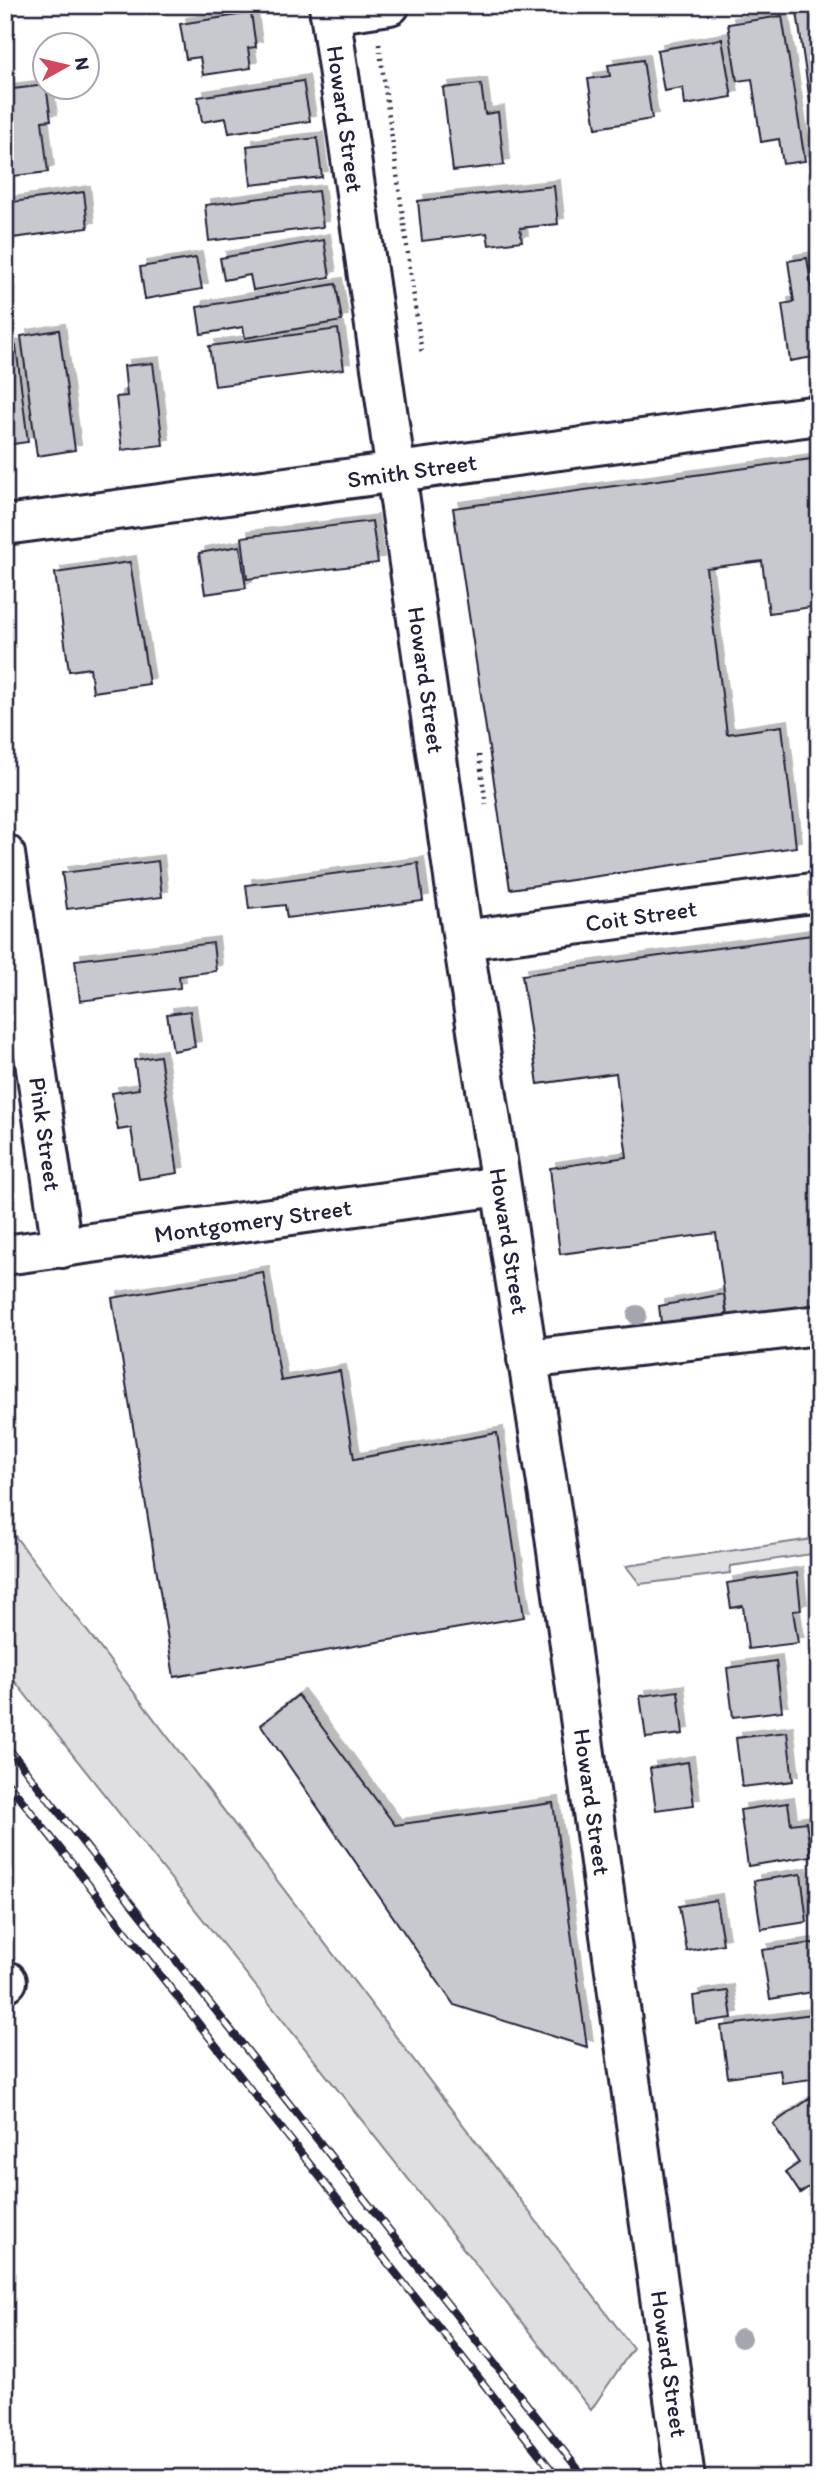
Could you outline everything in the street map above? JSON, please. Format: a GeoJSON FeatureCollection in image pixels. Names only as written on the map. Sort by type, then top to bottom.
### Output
{"type":"FeatureCollection","features":[{"type":"Feature","properties":{"kind":"street"},"geometry":{"type":"LineString","coordinates":[[330,9],[390,5]]}},
{"type":"Feature","properties":{"kind":"street","name":"Howard Street"},"geometry":{"type":"LineString","coordinates":[[330,9],[463,940],[554,1522],[685,2478]]}},
{"type":"Feature","properties":{"kind":"street","name":"Smith Street"},"geometry":{"type":"LineString","coordinates":[[5,525],[819,415]]}},
{"type":"Feature","properties":{"kind":"street","name":"Pink Street"},"geometry":{"type":"LineString","coordinates":[[5,854],[62,1248]]}},
{"type":"Feature","properties":{"kind":"street","name":"Coit Street"},"geometry":{"type":"LineString","coordinates":[[463,940],[819,892]]}},
{"type":"Feature","properties":{"kind":"street","name":"Montgomery Street"},"geometry":{"type":"LineString","coordinates":[[5,1255],[500,1186]]}},
{"type":"Feature","properties":{"kind":"street"},"geometry":{"type":"LineString","coordinates":[[527,1359],[819,1325]]}},
{"type":"Feature","properties":{"kind":"shaded area"},"geometry":{"type":"Polygon","coordinates":[[[5,1523],[633,2348],[591,2410],[5,1669],[5,1523]]]}},
{"type":"Feature","properties":{"kind":"shaded area"},"geometry":{"type":"Polygon","coordinates":[[[819,1538],[819,1553],[731,1566],[730,1573],[640,1584],[626,1566],[819,1538]]]}},
{"type":"Feature","properties":{"kind":"building"},"geometry":{"type":"Polygon","coordinates":[[[796,5],[819,5],[819,101],[810,102],[796,5]]]}},
{"type":"Feature","properties":{"kind":"building"},"geometry":{"type":"Polygon","coordinates":[[[251,13],[256,47],[248,48],[251,68],[203,75],[200,57],[186,59],[180,24],[251,13]]]}},
{"type":"Feature","properties":{"kind":"building"},"geometry":{"type":"Polygon","coordinates":[[[782,16],[805,161],[783,164],[779,139],[761,142],[752,79],[737,81],[728,24],[782,16]]]}},
{"type":"Feature","properties":{"kind":"building"},"geometry":{"type":"Polygon","coordinates":[[[722,39],[732,97],[685,105],[683,88],[664,91],[657,50],[722,39]]]}},
{"type":"Feature","properties":{"kind":"building"},"geometry":{"type":"Polygon","coordinates":[[[643,60],[652,119],[596,128],[588,79],[610,76],[608,65],[643,60]]]}},
{"type":"Feature","properties":{"kind":"building"},"geometry":{"type":"Polygon","coordinates":[[[303,81],[310,121],[229,133],[226,118],[202,122],[198,97],[303,81]]]}},
{"type":"Feature","properties":{"kind":"building"},"geometry":{"type":"Polygon","coordinates":[[[481,84],[485,114],[498,112],[504,165],[453,171],[443,88],[481,84]]]}},
{"type":"Feature","properties":{"kind":"building"},"geometry":{"type":"Polygon","coordinates":[[[32,87],[32,102],[48,102],[51,120],[42,121],[48,172],[5,177],[5,90],[32,87]]]}},
{"type":"Feature","properties":{"kind":"building"},"geometry":{"type":"Polygon","coordinates":[[[317,138],[322,177],[251,185],[247,146],[317,138]]]}},
{"type":"Feature","properties":{"kind":"building"},"geometry":{"type":"Polygon","coordinates":[[[554,186],[558,224],[520,228],[522,241],[489,245],[487,233],[422,241],[418,201],[554,186]]]}},
{"type":"Feature","properties":{"kind":"building"},"geometry":{"type":"Polygon","coordinates":[[[318,191],[323,227],[209,241],[205,205],[318,191]]]}},
{"type":"Feature","properties":{"kind":"building"},"geometry":{"type":"Polygon","coordinates":[[[84,192],[88,228],[5,239],[5,203],[84,192]]]}},
{"type":"Feature","properties":{"kind":"building"},"geometry":{"type":"Polygon","coordinates":[[[324,240],[330,277],[253,290],[250,275],[224,280],[220,258],[324,240]]]}},
{"type":"Feature","properties":{"kind":"building"},"geometry":{"type":"Polygon","coordinates":[[[196,258],[202,289],[145,299],[140,267],[196,258]]]}},
{"type":"Feature","properties":{"kind":"building"},"geometry":{"type":"Polygon","coordinates":[[[807,258],[819,331],[819,356],[790,361],[782,304],[794,302],[788,261],[807,258]]]}},
{"type":"Feature","properties":{"kind":"building"},"geometry":{"type":"Polygon","coordinates":[[[336,284],[342,321],[245,338],[243,327],[201,334],[197,307],[336,284]]]}},
{"type":"Feature","properties":{"kind":"building"},"geometry":{"type":"Polygon","coordinates":[[[338,329],[344,369],[215,386],[209,346],[338,329]]]}},
{"type":"Feature","properties":{"kind":"building"},"geometry":{"type":"Polygon","coordinates":[[[59,330],[75,450],[37,456],[21,336],[59,330]]]}},
{"type":"Feature","properties":{"kind":"building"},"geometry":{"type":"Polygon","coordinates":[[[16,346],[28,442],[5,445],[5,347],[16,346]]]}},
{"type":"Feature","properties":{"kind":"building"},"geometry":{"type":"Polygon","coordinates":[[[153,363],[163,445],[122,450],[116,397],[127,396],[124,366],[153,363]]]}},
{"type":"Feature","properties":{"kind":"building"},"geometry":{"type":"Polygon","coordinates":[[[819,458],[819,606],[769,613],[762,561],[706,568],[727,734],[782,726],[796,847],[510,889],[453,508],[819,458]]]}},
{"type":"Feature","properties":{"kind":"building"},"geometry":{"type":"Polygon","coordinates":[[[372,521],[378,563],[247,579],[242,537],[372,521]]]}},
{"type":"Feature","properties":{"kind":"building"},"geometry":{"type":"Polygon","coordinates":[[[240,546],[246,588],[205,594],[199,553],[240,546]]]}},
{"type":"Feature","properties":{"kind":"building"},"geometry":{"type":"Polygon","coordinates":[[[130,562],[149,684],[93,692],[90,668],[69,671],[55,573],[130,562]]]}},
{"type":"Feature","properties":{"kind":"building"},"geometry":{"type":"Polygon","coordinates":[[[158,861],[162,897],[67,909],[62,873],[158,861]]]}},
{"type":"Feature","properties":{"kind":"building"},"geometry":{"type":"Polygon","coordinates":[[[418,863],[423,901],[287,918],[285,905],[249,909],[246,885],[418,863]]]}},
{"type":"Feature","properties":{"kind":"building"},"geometry":{"type":"Polygon","coordinates":[[[819,934],[819,1318],[729,1330],[716,1233],[560,1254],[550,1168],[627,1157],[616,1073],[538,1084],[522,975],[819,934]]]}},
{"type":"Feature","properties":{"kind":"building"},"geometry":{"type":"Polygon","coordinates":[[[213,943],[216,971],[179,976],[180,988],[80,1001],[75,960],[213,943]]]}},
{"type":"Feature","properties":{"kind":"building"},"geometry":{"type":"Polygon","coordinates":[[[190,1011],[195,1047],[173,1051],[167,1014],[190,1011]]]}},
{"type":"Feature","properties":{"kind":"building"},"geometry":{"type":"Polygon","coordinates":[[[160,1056],[178,1173],[139,1179],[131,1128],[118,1130],[112,1093],[139,1089],[134,1060],[160,1056]]]}},
{"type":"Feature","properties":{"kind":"building"},"geometry":{"type":"Polygon","coordinates":[[[263,1272],[281,1381],[340,1371],[354,1459],[497,1433],[524,1617],[174,1677],[112,1298],[263,1272]]]}},
{"type":"Feature","properties":{"kind":"building"},"geometry":{"type":"Polygon","coordinates":[[[724,1294],[727,1319],[662,1330],[659,1306],[724,1294]]]}},
{"type":"Feature","properties":{"kind":"building"},"geometry":{"type":"Polygon","coordinates":[[[797,1573],[801,1610],[793,1611],[798,1643],[748,1649],[743,1606],[731,1608],[727,1583],[797,1573]]]}},
{"type":"Feature","properties":{"kind":"building"},"geometry":{"type":"Polygon","coordinates":[[[776,1661],[782,1711],[733,1717],[727,1668],[776,1661]]]}},
{"type":"Feature","properties":{"kind":"building"},"geometry":{"type":"Polygon","coordinates":[[[678,1691],[683,1734],[646,1738],[640,1696],[678,1691]]]}},
{"type":"Feature","properties":{"kind":"building"},"geometry":{"type":"Polygon","coordinates":[[[298,1695],[395,1825],[553,1803],[587,2047],[454,2005],[261,1725],[298,1695]]]}},
{"type":"Feature","properties":{"kind":"building"},"geometry":{"type":"Polygon","coordinates":[[[787,1732],[793,1781],[742,1787],[736,1738],[787,1732]]]}},
{"type":"Feature","properties":{"kind":"building"},"geometry":{"type":"Polygon","coordinates":[[[688,1762],[694,1805],[656,1810],[650,1768],[688,1762]]]}},
{"type":"Feature","properties":{"kind":"building"},"geometry":{"type":"Polygon","coordinates":[[[788,1803],[791,1824],[806,1822],[811,1856],[748,1866],[740,1810],[788,1803]]]}},
{"type":"Feature","properties":{"kind":"building"},"geometry":{"type":"Polygon","coordinates":[[[801,1874],[807,1922],[761,1929],[754,1881],[801,1874]]]}},
{"type":"Feature","properties":{"kind":"building"},"geometry":{"type":"Polygon","coordinates":[[[716,1900],[723,1944],[687,1951],[679,1906],[716,1900]]]}},
{"type":"Feature","properties":{"kind":"building"},"geometry":{"type":"Polygon","coordinates":[[[814,1943],[819,1991],[770,1999],[762,1950],[814,1943]]]}},
{"type":"Feature","properties":{"kind":"building"},"geometry":{"type":"Polygon","coordinates":[[[728,1991],[732,2018],[696,2023],[693,1996],[728,1991]]]}},
{"type":"Feature","properties":{"kind":"building"},"geometry":{"type":"Polygon","coordinates":[[[813,2014],[819,2078],[782,2083],[780,2070],[728,2077],[721,2026],[813,2014]]]}},
{"type":"Feature","properties":{"kind":"building"},"geometry":{"type":"Polygon","coordinates":[[[818,2093],[819,2180],[800,2193],[786,2172],[799,2163],[773,2124],[818,2093]]]}},
{"type":"Feature","properties":{"kind":"railway"},"geometry":{"type":"LineString","coordinates":[[5,1744],[585,2478]]}},
{"type":"Feature","properties":{"kind":"railway"},"geometry":{"type":"LineString","coordinates":[[5,1779],[558,2478]]}}]}
